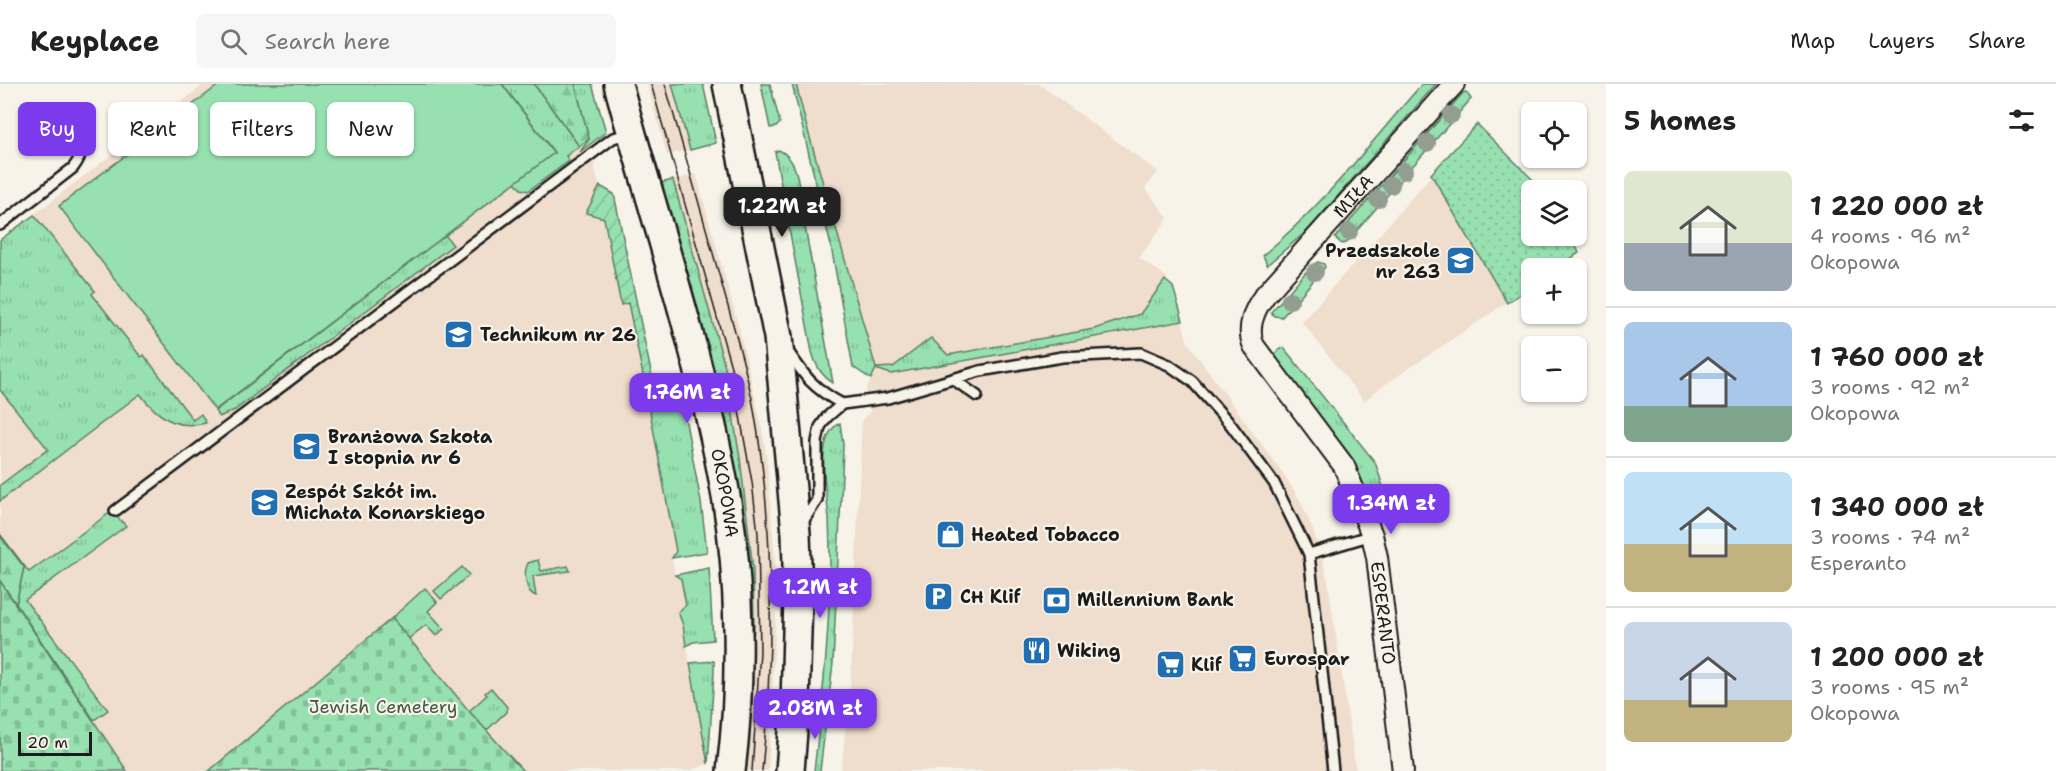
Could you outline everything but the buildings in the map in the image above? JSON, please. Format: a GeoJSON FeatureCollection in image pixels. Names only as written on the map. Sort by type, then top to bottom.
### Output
{"type":"FeatureCollection","features":[{"type":"Feature","properties":{"kind":"main road","name":"OKOPOWA"},"geometry":{"type":"LineString","coordinates":[[618,84],[694,353],[724,486],[734,564],[737,614],[734,743],[731,771]]}},
{"type":"Feature","properties":{"kind":"main road"},"geometry":{"type":"LineString","coordinates":[[727,84],[778,337],[796,533],[798,597],[795,704],[790,771]]}},
{"type":"Feature","properties":{"kind":"street","name":"MIŁA"},"geometry":{"type":"LineString","coordinates":[[1254,346],[1251,340],[1252,322],[1257,306],[1454,84]]}},
{"type":"Feature","properties":{"kind":"street","name":"ESPERANTO"},"geometry":{"type":"LineString","coordinates":[[1254,346],[1344,466],[1371,535],[1377,557],[1404,771]]}},
{"type":"Feature","properties":{"kind":"lane"},"geometry":{"type":"LineString","coordinates":[[115,511],[613,138],[632,134]]}},
{"type":"Feature","properties":{"kind":"lane"},"geometry":{"type":"LineString","coordinates":[[0,225],[73,168],[81,156]]}},
{"type":"Feature","properties":{"kind":"lane"},"geometry":{"type":"LineString","coordinates":[[778,337],[807,379],[842,404]]}},
{"type":"Feature","properties":{"kind":"lane"},"geometry":{"type":"LineString","coordinates":[[796,533],[817,500],[817,442],[820,427],[826,417],[842,404],[888,398],[980,371],[1062,357],[1141,353],[1169,365],[1192,381],[1232,425],[1274,483],[1309,554],[1333,771]]}},
{"type":"Feature","properties":{"kind":"lane"},"geometry":{"type":"LineString","coordinates":[[953,379],[977,396]]}},
{"type":"Feature","properties":{"kind":"lane"},"geometry":{"type":"LineString","coordinates":[[1309,554],[1371,535]]}},
{"type":"Feature","properties":{"kind":"shaded area","name":"Zespół Szkół im. Michała Konarskiego"},"geometry":{"type":"Polygon","coordinates":[[[205,84],[575,84],[648,401],[676,552],[672,558],[675,575],[681,579],[686,605],[678,612],[683,625],[708,764],[688,771],[523,771],[469,711],[392,618],[209,771],[127,771],[0,581],[0,240],[110,156],[198,156],[198,102],[181,102],[205,84]]]}},
{"type":"Feature","properties":{"kind":"shaded area"},"geometry":{"type":"Polygon","coordinates":[[[647,84],[672,84],[690,150],[667,155],[647,84]]]}},
{"type":"Feature","properties":{"kind":"shaded area"},"geometry":{"type":"Polygon","coordinates":[[[796,84],[1039,84],[1158,172],[1145,188],[1168,218],[1139,258],[1167,277],[1165,281],[1173,287],[1188,343],[1286,478],[1300,500],[1312,528],[1321,552],[1328,582],[1356,771],[841,771],[851,675],[862,419],[870,412],[866,390],[876,368],[796,84]]]}},
{"type":"Feature","properties":{"kind":"shaded area","name":"Przedszkole nr 263"},"geometry":{"type":"Polygon","coordinates":[[[1477,124],[1533,180],[1521,180],[1521,246],[1576,246],[1579,253],[1571,258],[1521,258],[1521,293],[1364,401],[1302,322],[1477,124]]]}},
{"type":"Feature","properties":{"kind":"shaded area"},"geometry":{"type":"Polygon","coordinates":[[[696,174],[739,328],[767,460],[775,564],[776,616],[768,771],[746,771],[751,706],[754,594],[740,458],[725,367],[673,180],[696,174]]]}},
{"type":"Feature","properties":{"kind":"green space"},"geometry":{"type":"Polygon","coordinates":[[[220,84],[502,84],[554,153],[215,410],[59,206],[125,156],[198,156],[196,102],[220,84]]]}},
{"type":"Feature","properties":{"kind":"green space"},"geometry":{"type":"Polygon","coordinates":[[[502,84],[534,84],[579,146],[566,156],[569,161],[528,191],[521,189],[515,182],[554,152],[502,84]]]}},
{"type":"Feature","properties":{"kind":"green space"},"geometry":{"type":"Polygon","coordinates":[[[534,84],[575,84],[589,139],[579,146],[534,84]]]}},
{"type":"Feature","properties":{"kind":"green space"},"geometry":{"type":"Polygon","coordinates":[[[575,84],[592,84],[606,132],[580,152],[589,139],[575,84]]]}},
{"type":"Feature","properties":{"kind":"green space"},"geometry":{"type":"Polygon","coordinates":[[[672,84],[703,84],[716,143],[690,150],[672,84]]]}},
{"type":"Feature","properties":{"kind":"green space"},"geometry":{"type":"Polygon","coordinates":[[[761,84],[770,84],[780,123],[776,127],[770,128],[761,84]]]}},
{"type":"Feature","properties":{"kind":"green space"},"geometry":{"type":"Polygon","coordinates":[[[792,84],[796,84],[876,368],[893,367],[931,338],[948,355],[1094,329],[1140,314],[1165,280],[1173,287],[1183,321],[891,374],[876,369],[871,379],[853,367],[831,246],[792,84]]]}},
{"type":"Feature","properties":{"kind":"green space"},"geometry":{"type":"Polygon","coordinates":[[[1422,84],[1436,84],[1308,230],[1267,265],[1263,255],[1326,195],[1422,84]]]}},
{"type":"Feature","properties":{"kind":"green space"},"geometry":{"type":"Polygon","coordinates":[[[1466,92],[1471,99],[1346,243],[1342,244],[1335,238],[1466,92]]]}},
{"type":"Feature","properties":{"kind":"green space"},"geometry":{"type":"Polygon","coordinates":[[[1477,124],[1533,180],[1521,180],[1521,246],[1576,246],[1579,253],[1571,258],[1521,258],[1521,293],[1507,303],[1431,174],[1477,124]]]}},
{"type":"Feature","properties":{"kind":"green space"},"geometry":{"type":"Polygon","coordinates":[[[779,150],[790,159],[798,178],[833,383],[820,370],[812,352],[775,152],[779,150]]]}},
{"type":"Feature","properties":{"kind":"green space"},"geometry":{"type":"Polygon","coordinates":[[[673,180],[725,367],[740,458],[753,570],[752,650],[742,518],[736,474],[712,364],[660,183],[673,180]]]}},
{"type":"Feature","properties":{"kind":"green space"},"geometry":{"type":"Polygon","coordinates":[[[600,186],[614,194],[652,377],[645,385],[628,303],[621,305],[604,218],[586,213],[600,186]]]}},
{"type":"Feature","properties":{"kind":"green space"},"geometry":{"type":"Polygon","coordinates":[[[34,215],[95,291],[92,294],[141,357],[144,355],[193,420],[201,414],[206,423],[186,425],[168,420],[140,394],[0,501],[0,485],[48,449],[0,390],[0,240],[34,215]]]}},
{"type":"Feature","properties":{"kind":"green space"},"geometry":{"type":"Polygon","coordinates":[[[445,235],[453,245],[235,410],[219,417],[215,411],[445,235]]]}},
{"type":"Feature","properties":{"kind":"green space"},"geometry":{"type":"Polygon","coordinates":[[[1318,262],[1324,264],[1325,267],[1282,317],[1274,316],[1271,312],[1312,265],[1318,262]]]}},
{"type":"Feature","properties":{"kind":"green space"},"geometry":{"type":"Polygon","coordinates":[[[1284,348],[1375,462],[1389,505],[1370,508],[1269,358],[1284,348]]]}},
{"type":"Feature","properties":{"kind":"green space"},"geometry":{"type":"Polygon","coordinates":[[[665,387],[685,417],[701,502],[707,552],[672,558],[676,551],[648,401],[665,387]]]}},
{"type":"Feature","properties":{"kind":"green space"},"geometry":{"type":"Polygon","coordinates":[[[840,423],[843,444],[833,663],[820,771],[814,771],[824,676],[830,582],[829,518],[824,481],[824,452],[832,430],[840,423]]]}},
{"type":"Feature","properties":{"kind":"green space"},"geometry":{"type":"Polygon","coordinates":[[[108,514],[118,518],[126,526],[25,600],[108,710],[94,720],[16,604],[24,567],[0,534],[29,572],[108,514]]]}},
{"type":"Feature","properties":{"kind":"green space"},"geometry":{"type":"Polygon","coordinates":[[[0,536],[24,567],[16,604],[0,581],[0,536]]]}},
{"type":"Feature","properties":{"kind":"green space"},"geometry":{"type":"Polygon","coordinates":[[[538,560],[541,571],[568,566],[570,571],[533,576],[536,596],[529,591],[526,572],[528,563],[538,560]]]}},
{"type":"Feature","properties":{"kind":"green space"},"geometry":{"type":"Polygon","coordinates":[[[462,567],[469,575],[441,599],[434,591],[462,567]]]}},
{"type":"Feature","properties":{"kind":"green space"},"geometry":{"type":"Polygon","coordinates":[[[709,568],[713,640],[693,642],[686,646],[683,625],[678,612],[686,605],[681,579],[675,575],[709,568]]]}},
{"type":"Feature","properties":{"kind":"green space"},"geometry":{"type":"Polygon","coordinates":[[[0,581],[127,771],[0,771],[0,581]]]}},
{"type":"Feature","properties":{"kind":"green space"},"geometry":{"type":"Polygon","coordinates":[[[425,588],[437,602],[428,611],[444,629],[436,636],[426,625],[408,639],[392,618],[425,588]]]}},
{"type":"Feature","properties":{"kind":"green space","name":"Jewish Cemetery"},"geometry":{"type":"Polygon","coordinates":[[[392,618],[469,711],[523,771],[209,771],[392,618]]]}},
{"type":"Feature","properties":{"kind":"green space"},"geometry":{"type":"Polygon","coordinates":[[[714,661],[714,673],[708,764],[690,663],[714,661]]]}},
{"type":"Feature","properties":{"kind":"green space"},"geometry":{"type":"Polygon","coordinates":[[[491,688],[507,707],[506,712],[486,731],[469,711],[487,695],[485,693],[491,688]]]}},
{"type":"Feature","properties":{"kind":"tram line"},"geometry":{"type":"LineString","coordinates":[[651,84],[731,367],[752,482],[758,534],[760,652],[752,771]]}},
{"type":"Feature","properties":{"kind":"tram line"},"geometry":{"type":"LineString","coordinates":[[665,84],[743,359],[760,450],[769,541],[770,587],[769,679],[762,771]]}},
{"type":"Feature","properties":{"kind":"place","name":"Przedszkole nr 263"},"geometry":{"type":"Point","coordinates":[1461,261]}},
{"type":"Feature","properties":{"kind":"place","name":"Technikum nr 26"},"geometry":{"type":"Point","coordinates":[459,335]}},
{"type":"Feature","properties":{"kind":"place","name":"Branżowa Szkoła I stopnia nr 6"},"geometry":{"type":"Point","coordinates":[307,447]}},
{"type":"Feature","properties":{"kind":"place","name":"Zespół Szkół im. Michała Konarskiego"},"geometry":{"type":"Point","coordinates":[264,502]}},
{"type":"Feature","properties":{"kind":"place","name":"Heated Tobacco"},"geometry":{"type":"Point","coordinates":[950,535]}},
{"type":"Feature","properties":{"kind":"place","name":"CH Klif"},"geometry":{"type":"Point","coordinates":[939,597]}},
{"type":"Feature","properties":{"kind":"place","name":"Millennium Bank"},"geometry":{"type":"Point","coordinates":[1056,600]}},
{"type":"Feature","properties":{"kind":"place","name":"Wiking"},"geometry":{"type":"Point","coordinates":[1036,651]}},
{"type":"Feature","properties":{"kind":"place","name":"Eurospar"},"geometry":{"type":"Point","coordinates":[1243,659]}},
{"type":"Feature","properties":{"kind":"place","name":"Klif"},"geometry":{"type":"Point","coordinates":[1170,665]}}]}
